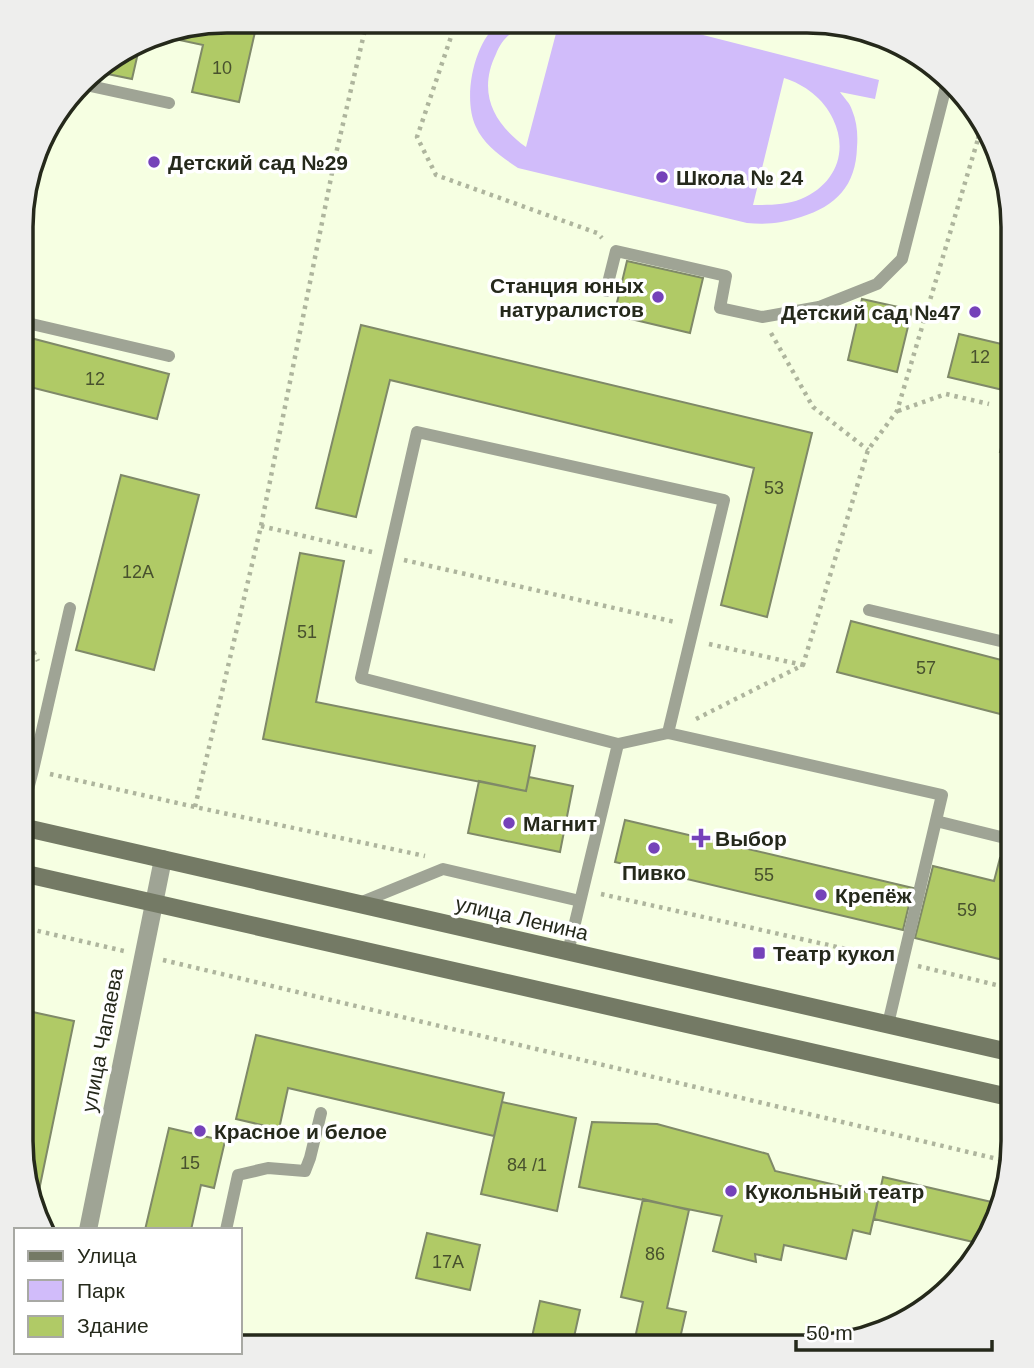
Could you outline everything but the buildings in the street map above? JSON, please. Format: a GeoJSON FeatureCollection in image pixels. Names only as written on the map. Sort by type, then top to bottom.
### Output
{"type":"FeatureCollection","features":[{"type":"Feature","properties":{"kind":"main road","name":"улица Ленина"},"geometry":{"type":"LineString","coordinates":[[33,829],[1000,1050]]}},
{"type":"Feature","properties":{"kind":"main road"},"geometry":{"type":"LineString","coordinates":[[33,876],[1000,1095]]}},
{"type":"Feature","properties":{"kind":"street","name":"улица Чапаева"},"geometry":{"type":"LineString","coordinates":[[88,1228],[163,859]]}},
{"type":"Feature","properties":{"kind":"lane"},"geometry":{"type":"LineString","coordinates":[[93,87],[169,103]]}},
{"type":"Feature","properties":{"kind":"lane"},"geometry":{"type":"LineString","coordinates":[[606,291],[616,251],[726,276],[720,308],[762,317],[819,307],[877,284],[902,259],[945,91]]}},
{"type":"Feature","properties":{"kind":"lane"},"geometry":{"type":"LineString","coordinates":[[33,323],[169,356]]}},
{"type":"Feature","properties":{"kind":"lane"},"geometry":{"type":"LineString","coordinates":[[668,733],[724,500],[418,432],[362,678],[618,744],[668,733],[942,795],[888,1024]]}},
{"type":"Feature","properties":{"kind":"lane"},"geometry":{"type":"LineString","coordinates":[[33,770],[70,608]]}},
{"type":"Feature","properties":{"kind":"lane"},"geometry":{"type":"LineString","coordinates":[[869,610],[1001,641]]}},
{"type":"Feature","properties":{"kind":"lane"},"geometry":{"type":"LineString","coordinates":[[568,952],[618,744]]}},
{"type":"Feature","properties":{"kind":"lane"},"geometry":{"type":"LineString","coordinates":[[936,821],[1000,837]]}},
{"type":"Feature","properties":{"kind":"lane"},"geometry":{"type":"LineString","coordinates":[[358,904],[443,869],[580,901]]}},
{"type":"Feature","properties":{"kind":"lane"},"geometry":{"type":"LineString","coordinates":[[226,1228],[238,1175],[268,1168],[304,1171],[310,1158],[321,1113]]}},
{"type":"Feature","properties":{"kind":"path"},"geometry":{"type":"LineString","coordinates":[[195,807],[261,526],[335,158],[364,33]]}},
{"type":"Feature","properties":{"kind":"path"},"geometry":{"type":"LineString","coordinates":[[452,33],[417,137],[436,175],[597,233],[616,251]]}},
{"type":"Feature","properties":{"kind":"path"},"geometry":{"type":"LineString","coordinates":[[668,733],[803,666],[868,450],[897,411],[978,139]]}},
{"type":"Feature","properties":{"kind":"path"},"geometry":{"type":"LineString","coordinates":[[762,317],[813,407],[868,450]]}},
{"type":"Feature","properties":{"kind":"path"},"geometry":{"type":"LineString","coordinates":[[897,411],[946,394],[989,404]]}},
{"type":"Feature","properties":{"kind":"path"},"geometry":{"type":"LineString","coordinates":[[261,526],[692,633],[803,666]]}},
{"type":"Feature","properties":{"kind":"path"},"geometry":{"type":"LineString","coordinates":[[33,929],[999,1159]]}},
{"type":"Feature","properties":{"kind":"green space"},"geometry":{"type":"Polygon","coordinates":[[[490,33],[512,33],[505,39],[496,54],[488,82],[489,94],[497,118],[526,147],[556,33],[695,33],[879,80],[875,99],[840,92],[851,107],[857,138],[853,173],[842,192],[824,207],[801,217],[774,223],[747,223],[518,168],[506,160],[479,134],[472,115],[470,101],[473,71],[483,42],[490,33]],[[784,78],[753,205],[783,204],[801,199],[823,185],[836,166],[840,143],[838,131],[829,112],[806,88],[784,78]]]}},
{"type":"Feature","properties":{"kind":"place","name":"Детский сад №29"},"geometry":{"type":"Point","coordinates":[154,162]}},
{"type":"Feature","properties":{"kind":"place","name":"Школа № 24"},"geometry":{"type":"Point","coordinates":[662,177]}},
{"type":"Feature","properties":{"kind":"place","name":"Станция юных натуралистов"},"geometry":{"type":"Point","coordinates":[658,297]}},
{"type":"Feature","properties":{"kind":"place","name":"Детский сад №47"},"geometry":{"type":"Point","coordinates":[975,312]}},
{"type":"Feature","properties":{"kind":"place","name":"Магнит"},"geometry":{"type":"Point","coordinates":[509,823]}},
{"type":"Feature","properties":{"kind":"place","name":"Выбор"},"geometry":{"type":"Point","coordinates":[701,838]}},
{"type":"Feature","properties":{"kind":"place","name":"Пивко"},"geometry":{"type":"Point","coordinates":[654,848]}},
{"type":"Feature","properties":{"kind":"place","name":"Крепёж"},"geometry":{"type":"Point","coordinates":[821,895]}},
{"type":"Feature","properties":{"kind":"place","name":"Театр кукол"},"geometry":{"type":"Point","coordinates":[759,953]}},
{"type":"Feature","properties":{"kind":"place","name":"Красное и белое"},"geometry":{"type":"Point","coordinates":[200,1131]}},
{"type":"Feature","properties":{"kind":"place","name":"Кукольный театр"},"geometry":{"type":"Point","coordinates":[731,1191]}}]}
